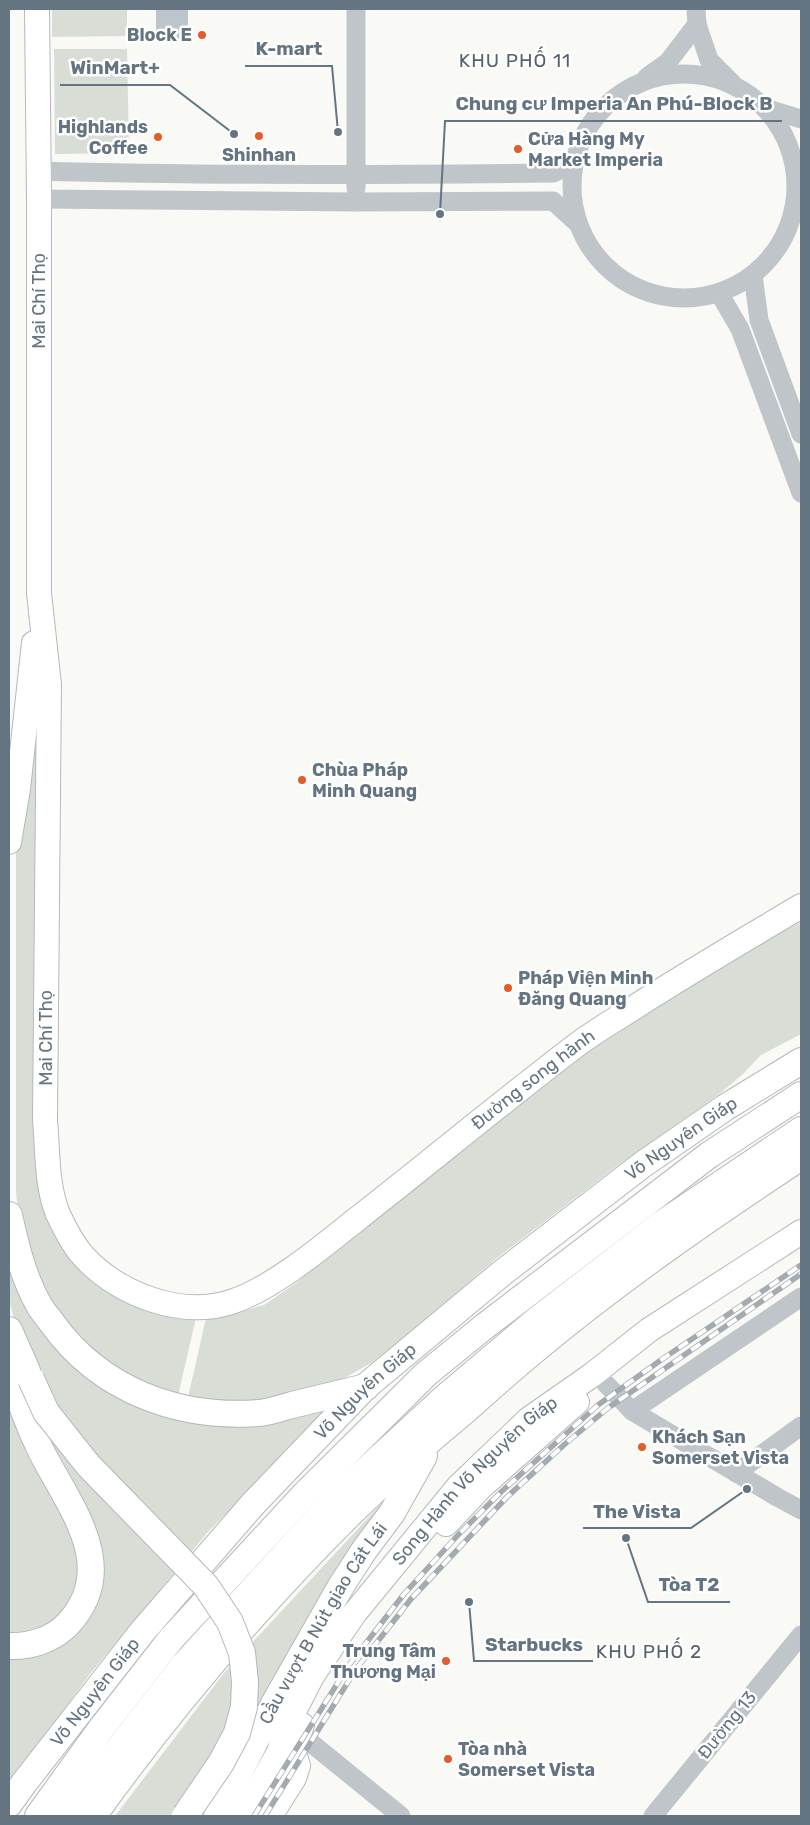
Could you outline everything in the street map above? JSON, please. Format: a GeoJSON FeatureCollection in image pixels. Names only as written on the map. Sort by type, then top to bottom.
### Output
{"type":"FeatureCollection","features":[{"type":"Feature","properties":{"kind":"highway","name":"Võ Nguyên Giáp"},"geometry":{"type":"LineString","coordinates":[[9,1804],[149,1625],[253,1504],[365,1387],[502,1273],[642,1165],[726,1107],[801,1061]]}},
{"type":"Feature","properties":{"kind":"highway","name":"Võ Nguyên Giáp"},"geometry":{"type":"LineString","coordinates":[[38,1816],[100,1730],[171,1639],[304,1495],[426,1374],[485,1326],[709,1155],[801,1095]]}},
{"type":"Feature","properties":{"kind":"highway"},"geometry":{"type":"LineString","coordinates":[[93,1816],[226,1634],[338,1497],[442,1400],[538,1319],[660,1225],[801,1130]]}},
{"type":"Feature","properties":{"kind":"highway"},"geometry":{"type":"LineString","coordinates":[[245,1611],[435,1436],[536,1348],[696,1228],[801,1157]]}},
{"type":"Feature","properties":{"kind":"highway"},"geometry":{"type":"LineString","coordinates":[[9,1215],[18,1258],[39,1305],[69,1345],[94,1368],[123,1387],[156,1400],[200,1412],[226,1414],[261,1413],[426,1374]]}},
{"type":"Feature","properties":{"kind":"highway"},"geometry":{"type":"LineString","coordinates":[[485,1326],[502,1273]]}},
{"type":"Feature","properties":{"kind":"highway"},"geometry":{"type":"LineString","coordinates":[[9,1330],[46,1412],[88,1466],[206,1586],[230,1622],[242,1653],[245,1682],[244,1707],[237,1733],[221,1763],[184,1816]]}},
{"type":"Feature","properties":{"kind":"highway"},"geometry":{"type":"LineString","coordinates":[[9,1358],[23,1408],[37,1442],[74,1508],[88,1544],[91,1565],[89,1590],[80,1610],[66,1627],[48,1638],[32,1644],[9,1646]]}},
{"type":"Feature","properties":{"kind":"highway","name":"Cầu vượt B Nút giao Cát Lái"},"geometry":{"type":"LineString","coordinates":[[217,1816],[341,1586],[365,1549],[392,1514],[435,1436]]}},
{"type":"Feature","properties":{"kind":"highway"},"geometry":{"type":"LineString","coordinates":[[66,1816],[183,1666],[226,1634]]}},
{"type":"Feature","properties":{"kind":"main road","name":"Mai Chí Thọ"},"geometry":{"type":"LineString","coordinates":[[9,842],[19,779],[39,593],[37,9]]}},
{"type":"Feature","properties":{"kind":"main road","name":"Mai Chí Thọ"},"geometry":{"type":"LineString","coordinates":[[39,593],[49,685],[45,1120],[50,1183],[57,1212],[70,1238],[84,1257],[127,1290],[156,1301],[186,1307],[210,1307],[232,1302],[256,1292],[281,1275]]}},
{"type":"Feature","properties":{"kind":"main road","name":"Đường song hành"},"geometry":{"type":"LineString","coordinates":[[281,1275],[320,1248],[582,1041],[801,906]]}},
{"type":"Feature","properties":{"kind":"main road","name":"Song Hành Võ Nguyên Giáp"},"geometry":{"type":"LineString","coordinates":[[243,1816],[293,1730],[303,1720],[314,1698],[361,1628],[385,1601],[433,1537],[481,1487],[573,1404],[649,1330],[801,1232]]}},
{"type":"Feature","properties":{"kind":"main road","name":"Song Hành Võ Nguyên Giáp"},"geometry":{"type":"LineString","coordinates":[[599,1379],[656,1344],[716,1300],[801,1247]]}},
{"type":"Feature","properties":{"kind":"main road","name":"Song Hành Võ Nguyên Giáp"},"geometry":{"type":"LineString","coordinates":[[270,1816],[294,1778],[298,1766],[294,1749],[293,1730]]}},
{"type":"Feature","properties":{"kind":"street"},"geometry":{"type":"LineString","coordinates":[[355,202],[356,9]]}},
{"type":"Feature","properties":{"kind":"street"},"geometry":{"type":"LineString","coordinates":[[696,16],[710,60],[736,87],[764,108],[785,137],[798,169],[796,199],[789,226],[776,250],[753,275],[719,293],[688,299],[652,294],[619,279],[593,254],[576,222],[570,193],[573,164],[585,131],[606,104],[668,62],[696,16]]}},
{"type":"Feature","properties":{"kind":"street"},"geometry":{"type":"LineString","coordinates":[[635,85],[668,75],[677,75],[703,76],[736,87]]}},
{"type":"Feature","properties":{"kind":"street"},"geometry":{"type":"LineString","coordinates":[[764,108],[801,119]]}},
{"type":"Feature","properties":{"kind":"street"},"geometry":{"type":"LineString","coordinates":[[39,171],[135,174],[356,175],[554,173],[573,164]]}},
{"type":"Feature","properties":{"kind":"street"},"geometry":{"type":"LineString","coordinates":[[118,200],[111,188],[114,178],[135,174]]}},
{"type":"Feature","properties":{"kind":"street"},"geometry":{"type":"LineString","coordinates":[[39,199],[355,202],[552,201],[576,222]]}},
{"type":"Feature","properties":{"kind":"street"},"geometry":{"type":"LineString","coordinates":[[753,275],[759,320],[801,434]]}},
{"type":"Feature","properties":{"kind":"street"},"geometry":{"type":"LineString","coordinates":[[719,293],[740,328],[801,493]]}},
{"type":"Feature","properties":{"kind":"street"},"geometry":{"type":"LineString","coordinates":[[632,1411],[801,1296]]}},
{"type":"Feature","properties":{"kind":"street"},"geometry":{"type":"LineString","coordinates":[[599,1379],[632,1411],[801,1510]]}},
{"type":"Feature","properties":{"kind":"street"},"geometry":{"type":"LineString","coordinates":[[736,1473],[801,1426]]}},
{"type":"Feature","properties":{"kind":"street","name":"Đường 13"},"geometry":{"type":"LineString","coordinates":[[653,1816],[801,1636]]}},
{"type":"Feature","properties":{"kind":"street"},"geometry":{"type":"LineString","coordinates":[[293,1730],[401,1816]]}},
{"type":"Feature","properties":{"kind":"shaded area"},"geometry":{"type":"Polygon","coordinates":[[[52,9],[127,9],[127,36],[52,37],[52,9]]]}},
{"type":"Feature","properties":{"kind":"shaded area"},"geometry":{"type":"Polygon","coordinates":[[[156,9],[188,9],[188,39],[156,38],[156,9]]]}},
{"type":"Feature","properties":{"kind":"shaded area"},"geometry":{"type":"Polygon","coordinates":[[[54,49],[127,49],[129,153],[55,154],[54,49]]]}},
{"type":"Feature","properties":{"kind":"shaded area"},"geometry":{"type":"Polygon","coordinates":[[[42,691],[60,1238],[196,1318],[177,1400],[113,1373],[45,1298],[19,1219],[16,1192],[16,836],[42,691]]]}},
{"type":"Feature","properties":{"kind":"shaded area"},"geometry":{"type":"Polygon","coordinates":[[[801,922],[801,1034],[761,1055],[743,1074],[718,1095],[617,1166],[497,1258],[401,1340],[371,1363],[325,1389],[289,1400],[187,1402],[206,1318],[229,1315],[264,1305],[296,1283],[338,1247],[593,1045],[712,968],[801,922]]]}},
{"type":"Feature","properties":{"kind":"shaded area"},"geometry":{"type":"Polygon","coordinates":[[[9,1252],[122,1397],[326,1410],[326,1413],[208,1532],[90,1674],[9,1785],[9,1656],[31,1656],[56,1650],[76,1634],[90,1618],[102,1591],[104,1563],[101,1545],[95,1529],[49,1455],[9,1300],[9,1252]]]}},
{"type":"Feature","properties":{"kind":"shaded area"},"geometry":{"type":"Polygon","coordinates":[[[9,1390],[86,1566],[62,1623],[9,1638],[9,1390]]]}},
{"type":"Feature","properties":{"kind":"shaded area"},"geometry":{"type":"Polygon","coordinates":[[[380,1505],[384,1509],[251,1730],[224,1728],[207,1761],[170,1816],[115,1816],[224,1673],[380,1505]]]}},
{"type":"Feature","properties":{"kind":"railway"},"geometry":{"type":"LineString","coordinates":[[254,1816],[349,1665],[404,1594],[458,1535],[501,1492],[598,1405],[801,1265]]}},
{"type":"Feature","properties":{"kind":"railway"},"geometry":{"type":"LineString","coordinates":[[265,1816],[356,1669],[411,1599],[507,1497],[608,1408],[801,1274]]}},
{"type":"Feature","properties":{"kind":"place","name":"Block E"},"geometry":{"type":"Point","coordinates":[202,35]}},
{"type":"Feature","properties":{"kind":"place","name":"K-mart"},"geometry":{"type":"Point","coordinates":[338,132]}},
{"type":"Feature","properties":{"kind":"place","name":"WinMart+"},"geometry":{"type":"Point","coordinates":[234,134]}},
{"type":"Feature","properties":{"kind":"place","name":"Shinhan"},"geometry":{"type":"Point","coordinates":[259,136]}},
{"type":"Feature","properties":{"kind":"place","name":"Highlands Coffee"},"geometry":{"type":"Point","coordinates":[158,137]}},
{"type":"Feature","properties":{"kind":"place","name":"Cửa Hàng My Market Imperia"},"geometry":{"type":"Point","coordinates":[518,149]}},
{"type":"Feature","properties":{"kind":"place","name":"Chung cư Imperia An Phú-Block B"},"geometry":{"type":"Point","coordinates":[440,214]}},
{"type":"Feature","properties":{"kind":"place","name":"Chùa Pháp Minh Quang"},"geometry":{"type":"Point","coordinates":[302,780]}},
{"type":"Feature","properties":{"kind":"place","name":"Pháp Viện Minh Đăng Quang"},"geometry":{"type":"Point","coordinates":[508,988]}},
{"type":"Feature","properties":{"kind":"place","name":"Khách Sạn Somerset Vista"},"geometry":{"type":"Point","coordinates":[642,1447]}},
{"type":"Feature","properties":{"kind":"place","name":"The Vista"},"geometry":{"type":"Point","coordinates":[747,1489]}},
{"type":"Feature","properties":{"kind":"place","name":"Tòa T2"},"geometry":{"type":"Point","coordinates":[626,1538]}},
{"type":"Feature","properties":{"kind":"place","name":"Starbucks"},"geometry":{"type":"Point","coordinates":[469,1602]}},
{"type":"Feature","properties":{"kind":"place","name":"Trung Tâm Thương Mại"},"geometry":{"type":"Point","coordinates":[446,1661]}},
{"type":"Feature","properties":{"kind":"place","name":"Tòa nhà Somerset Vista"},"geometry":{"type":"Point","coordinates":[448,1759]}},
{"type":"Feature","properties":{"kind":"district","name":"KHU PHỐ 11"},"geometry":{"type":"Point","coordinates":[515,60]}},
{"type":"Feature","properties":{"kind":"district","name":"KHU PHỐ 2"},"geometry":{"type":"Point","coordinates":[649,1651]}}]}
